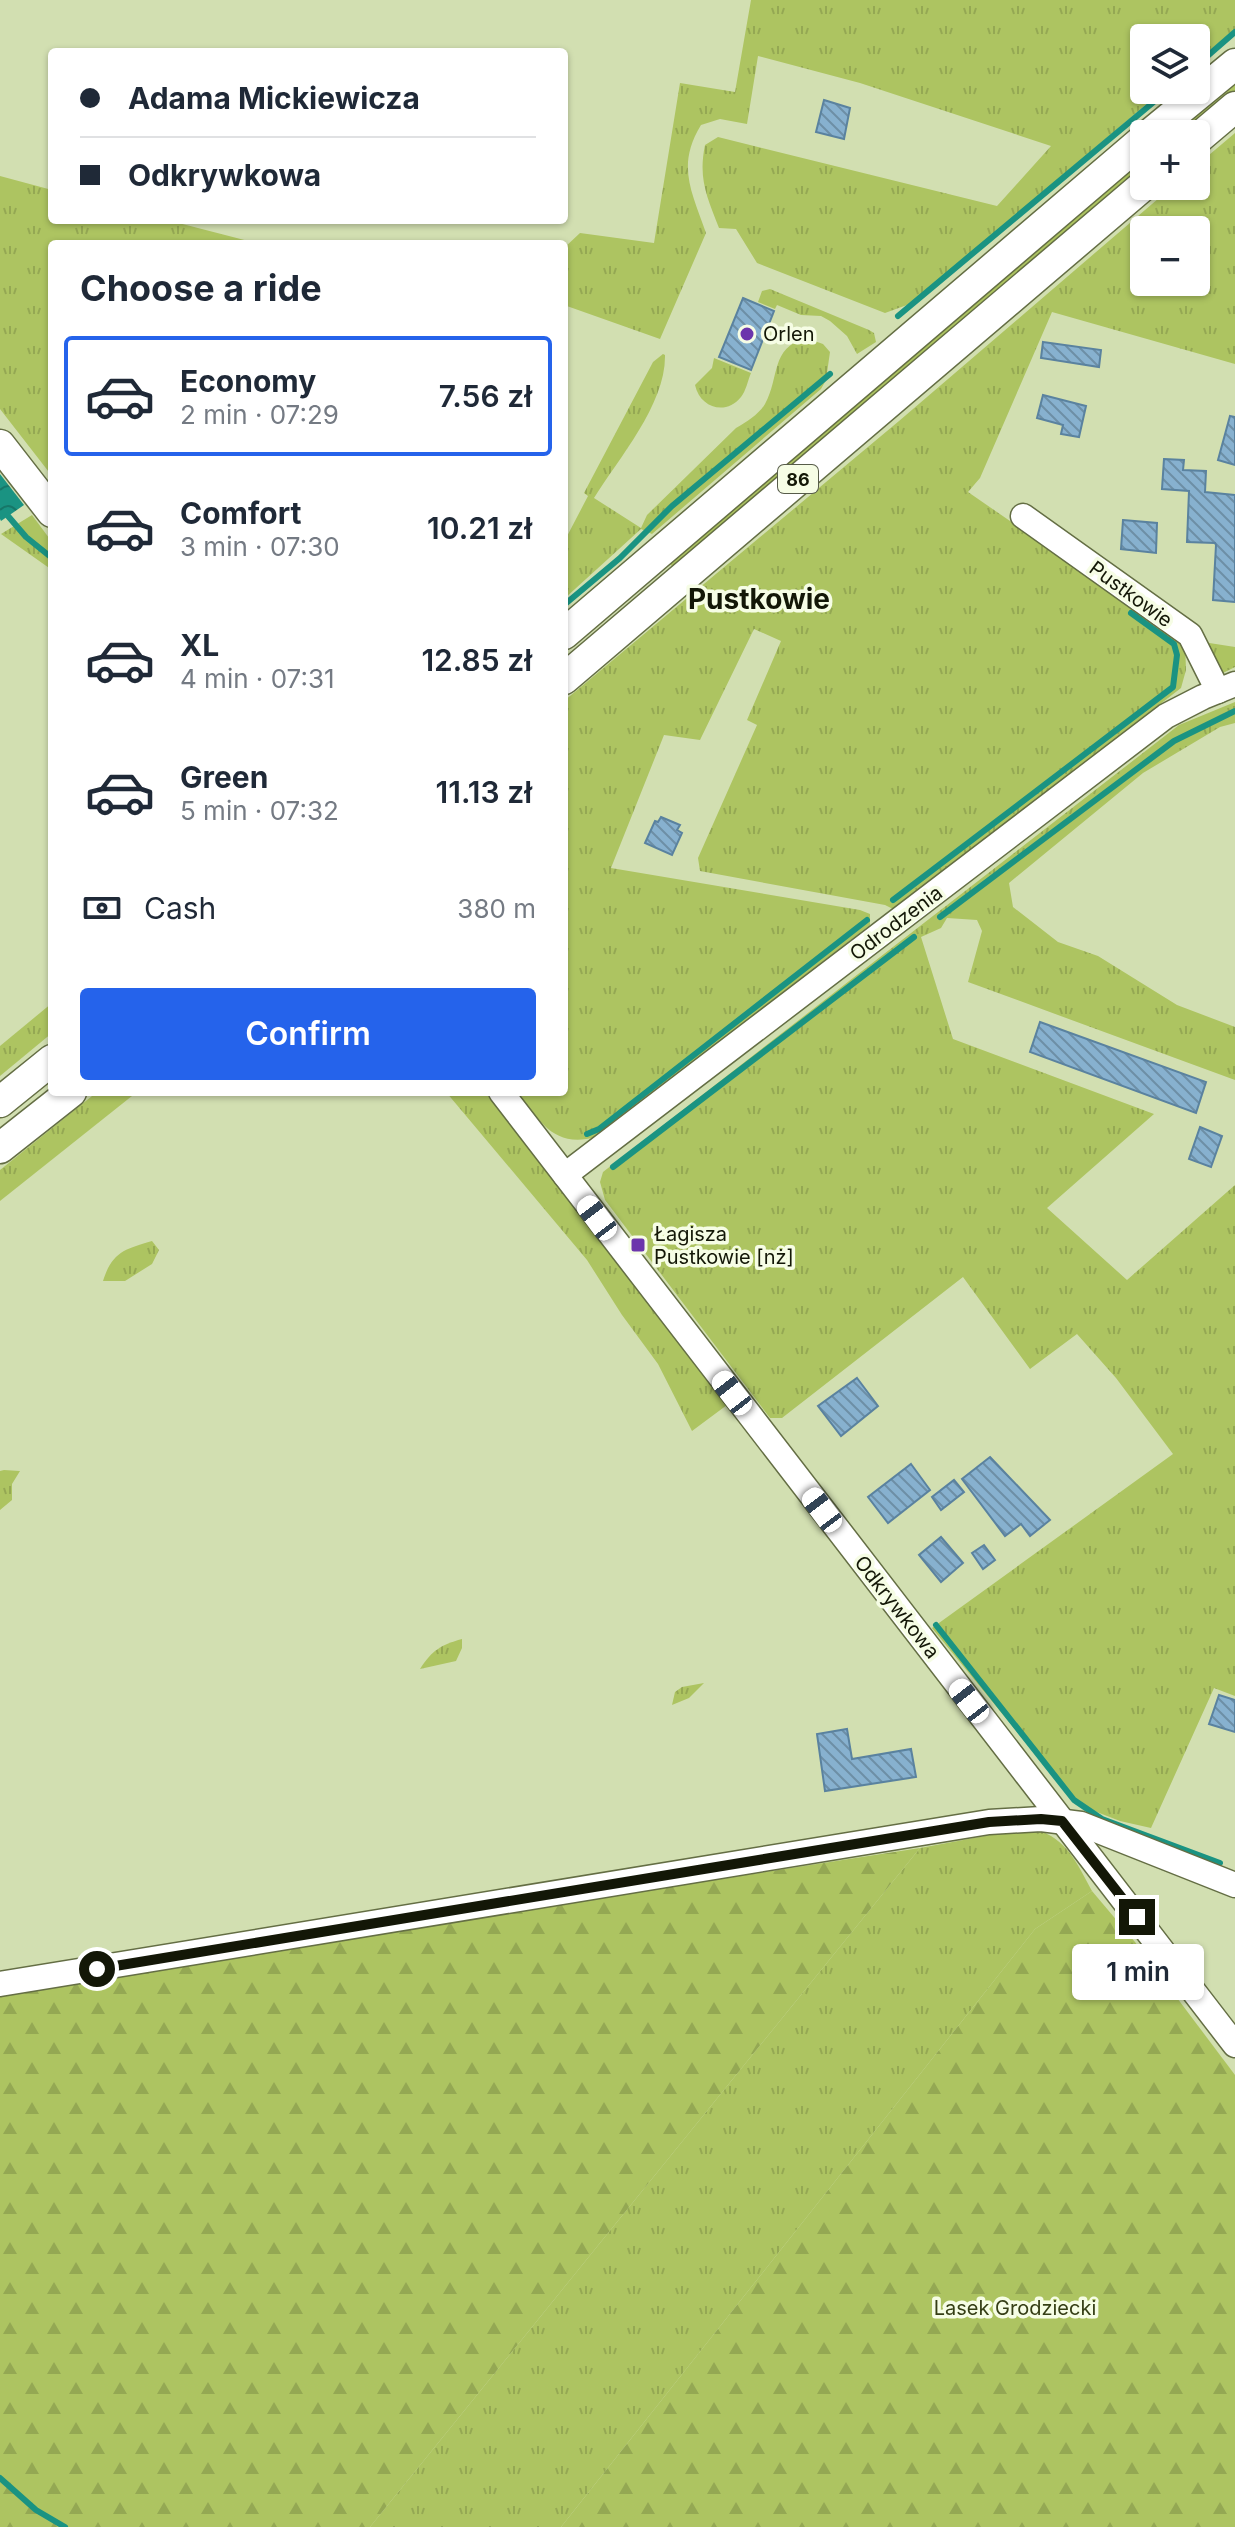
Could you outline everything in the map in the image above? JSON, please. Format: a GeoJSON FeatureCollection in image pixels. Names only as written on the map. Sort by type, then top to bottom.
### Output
{"type":"FeatureCollection","features":[{"type":"Feature","properties":{"kind":"main road"},"geometry":{"type":"LineString","coordinates":[[1167,120],[1235,64]]}},
{"type":"Feature","properties":{"kind":"main road"},"geometry":{"type":"LineString","coordinates":[[1210,128],[1235,107]]}},
{"type":"Feature","properties":{"kind":"main road","name":"86"},"geometry":{"type":"LineString","coordinates":[[568,631],[1130,151]]}},
{"type":"Feature","properties":{"kind":"main road","name":"86"},"geometry":{"type":"LineString","coordinates":[[568,676],[1130,197]]}},
{"type":"Feature","properties":{"kind":"main road"},"geometry":{"type":"LineString","coordinates":[[0,445],[48,507]]}},
{"type":"Feature","properties":{"kind":"main road"},"geometry":{"type":"LineString","coordinates":[[0,1102],[48,1063]]}},
{"type":"Feature","properties":{"kind":"main road"},"geometry":{"type":"LineString","coordinates":[[0,1148],[66,1096]]}},
{"type":"Feature","properties":{"kind":"street","name":"Pustkowie"},"geometry":{"type":"LineString","coordinates":[[1023,516],[1190,635],[1226,688]]}},
{"type":"Feature","properties":{"kind":"street","name":"Odrodzenia"},"geometry":{"type":"LineString","coordinates":[[565,1175],[1166,716],[1226,688]]}},
{"type":"Feature","properties":{"kind":"street","name":"Odkrywkowa"},"geometry":{"type":"LineString","coordinates":[[504,1096],[1235,2045]]}},
{"type":"Feature","properties":{"kind":"street"},"geometry":{"type":"LineString","coordinates":[[0,1984],[989,1822],[1041,1819],[1081,1824],[1235,1885]]}},
{"type":"Feature","properties":{"kind":"green space"},"geometry":{"type":"Polygon","coordinates":[[[751,0],[1235,0],[1235,29],[1210,50],[1210,24],[1130,24],[1130,104],[1147,104],[927,291],[907,305],[885,313],[757,263],[736,229],[719,228],[703,178],[705,145],[718,137],[997,206],[1051,146],[860,83],[758,56],[747,124],[720,119],[701,125],[693,140],[689,153],[689,179],[706,233],[660,339],[568,306],[568,244],[580,233],[654,243],[680,83],[735,92],[751,0]]]}},
{"type":"Feature","properties":{"kind":"green space"},"geometry":{"type":"Polygon","coordinates":[[[1235,82],[1235,95],[1205,120],[1190,120],[1235,82]]]}},
{"type":"Feature","properties":{"kind":"green space"},"geometry":{"type":"Polygon","coordinates":[[[1235,133],[1235,364],[1052,312],[980,478],[968,492],[1185,642],[1186,670],[1181,688],[895,910],[885,905],[700,871],[698,858],[757,725],[747,720],[781,641],[754,629],[700,740],[664,735],[611,868],[860,910],[870,914],[870,925],[596,1137],[569,1139],[559,1136],[542,1123],[521,1096],[568,1096],[568,698],[1130,223],[1130,296],[1210,296],[1210,216],[1138,216],[1157,200],[1210,200],[1210,154],[1235,133]]]}},
{"type":"Feature","properties":{"kind":"green space"},"geometry":{"type":"Polygon","coordinates":[[[1130,171],[1130,183],[675,569],[670,564],[768,476],[1130,171]]]}},
{"type":"Feature","properties":{"kind":"green space"},"geometry":{"type":"Polygon","coordinates":[[[0,176],[48,189],[48,224],[182,224],[244,240],[48,240],[48,471],[0,409],[0,176]]]}},
{"type":"Feature","properties":{"kind":"green space"},"geometry":{"type":"Polygon","coordinates":[[[770,289],[869,330],[874,333],[876,342],[857,354],[847,336],[821,316],[801,315],[777,305],[775,309],[758,302],[762,291],[770,289]]]}},
{"type":"Feature","properties":{"kind":"green space"},"geometry":{"type":"Polygon","coordinates":[[[806,338],[823,344],[830,352],[826,380],[821,389],[652,534],[641,529],[568,595],[568,534],[588,496],[584,493],[653,362],[665,355],[663,374],[650,411],[594,498],[641,528],[647,515],[765,404],[781,356],[806,338]]]}},
{"type":"Feature","properties":{"kind":"green space"},"geometry":{"type":"Polygon","coordinates":[[[714,358],[751,373],[743,395],[735,403],[721,408],[702,399],[695,385],[712,368],[714,358]]]}},
{"type":"Feature","properties":{"kind":"green space"},"geometry":{"type":"Polygon","coordinates":[[[32,515],[48,537],[48,567],[1,534],[32,515]]]}},
{"type":"Feature","properties":{"kind":"green space"},"geometry":{"type":"Polygon","coordinates":[[[1203,642],[1235,647],[1235,667],[1223,673],[1212,662],[1203,642]]]}},
{"type":"Feature","properties":{"kind":"green space"},"geometry":{"type":"Polygon","coordinates":[[[1235,702],[1235,723],[1220,727],[1143,773],[1009,883],[1013,907],[1058,942],[1098,956],[1177,1005],[1235,1027],[1235,1080],[968,982],[982,931],[977,920],[947,918],[941,928],[921,937],[953,1039],[1154,1114],[1047,1208],[1127,1280],[1235,1185],[1235,1696],[1214,1688],[1151,1828],[1120,1821],[1076,1804],[932,1628],[1173,1454],[1116,1378],[1077,1334],[1030,1369],[963,1277],[782,1418],[770,1418],[605,1200],[600,1182],[603,1172],[1179,725],[1235,702]]]}},
{"type":"Feature","properties":{"kind":"green space"},"geometry":{"type":"Polygon","coordinates":[[[48,1006],[48,1036],[0,1076],[0,1046],[48,1006]]]}},
{"type":"Feature","properties":{"kind":"green space"},"geometry":{"type":"Polygon","coordinates":[[[92,1096],[132,1096],[0,1201],[0,1170],[92,1096]]]}},
{"type":"Feature","properties":{"kind":"green space"},"geometry":{"type":"Polygon","coordinates":[[[449,1096],[488,1096],[727,1405],[692,1431],[658,1364],[587,1260],[449,1096]]]}},
{"type":"Feature","properties":{"kind":"green space"},"geometry":{"type":"Polygon","coordinates":[[[152,1241],[159,1250],[152,1264],[125,1281],[103,1281],[111,1264],[121,1253],[152,1241]]]}},
{"type":"Feature","properties":{"kind":"green space"},"geometry":{"type":"Polygon","coordinates":[[[0,1471],[20,1471],[12,1484],[12,1500],[0,1510],[0,1471]]]}},
{"type":"Feature","properties":{"kind":"green space"},"geometry":{"type":"Polygon","coordinates":[[[462,1639],[456,1661],[420,1669],[438,1649],[462,1639]]]}},
{"type":"Feature","properties":{"kind":"green space"},"geometry":{"type":"Polygon","coordinates":[[[704,1683],[689,1698],[672,1705],[675,1692],[682,1687],[704,1683]]]}},
{"type":"Feature","properties":{"kind":"green space"},"geometry":{"type":"Polygon","coordinates":[[[1036,1830],[1064,1846],[1092,1891],[1035,1929],[561,2527],[370,2527],[920,1848],[1001,1833],[1036,1830]]]}},
{"type":"Feature","properties":{"kind":"green space"},"geometry":{"type":"Polygon","coordinates":[[[920,1848],[370,2527],[0,2527],[0,1991],[920,1848]]]}},
{"type":"Feature","properties":{"kind":"green space","name":"Lasek Grodziecki"},"geometry":{"type":"Polygon","coordinates":[[[1092,1891],[1135,1942],[1235,2075],[1235,2527],[561,2527],[1035,1929],[1092,1891]]]}},
{"type":"Feature","properties":{"kind":"water"},"geometry":{"type":"Polygon","coordinates":[[[0,474],[24,505],[1,521],[0,519],[0,474]]]}},
{"type":"Feature","properties":{"kind":"building"},"geometry":{"type":"Polygon","coordinates":[[[824,100],[850,108],[844,139],[816,132],[824,100]]]}},
{"type":"Feature","properties":{"kind":"building","name":"Orlen"},"geometry":{"type":"Polygon","coordinates":[[[743,298],[774,311],[751,370],[719,357],[743,298]]]}},
{"type":"Feature","properties":{"kind":"building"},"geometry":{"type":"Polygon","coordinates":[[[1043,342],[1101,350],[1099,367],[1041,358],[1043,342]]]}},
{"type":"Feature","properties":{"kind":"building"},"geometry":{"type":"Polygon","coordinates":[[[1043,395],[1086,406],[1079,437],[1061,434],[1063,425],[1037,418],[1043,395]]]}},
{"type":"Feature","properties":{"kind":"building"},"geometry":{"type":"Polygon","coordinates":[[[1230,416],[1235,417],[1235,465],[1218,460],[1230,416]]]}},
{"type":"Feature","properties":{"kind":"building"},"geometry":{"type":"Polygon","coordinates":[[[1164,459],[1184,460],[1183,470],[1206,471],[1205,492],[1235,495],[1235,602],[1213,600],[1216,545],[1187,542],[1189,491],[1162,489],[1164,459]]]}},
{"type":"Feature","properties":{"kind":"building"},"geometry":{"type":"Polygon","coordinates":[[[1123,520],[1157,523],[1156,553],[1121,549],[1123,520]]]}},
{"type":"Feature","properties":{"kind":"building"},"geometry":{"type":"Polygon","coordinates":[[[661,817],[680,825],[677,830],[682,833],[672,855],[645,843],[655,821],[658,822],[661,817]]]}},
{"type":"Feature","properties":{"kind":"building"},"geometry":{"type":"Polygon","coordinates":[[[1040,1022],[1206,1082],[1196,1113],[1030,1052],[1040,1022]]]}},
{"type":"Feature","properties":{"kind":"building"},"geometry":{"type":"Polygon","coordinates":[[[1200,1127],[1222,1136],[1211,1167],[1189,1159],[1200,1127]]]}},
{"type":"Feature","properties":{"kind":"building"},"geometry":{"type":"Polygon","coordinates":[[[857,1378],[878,1406],[841,1436],[818,1406],[857,1378]]]}},
{"type":"Feature","properties":{"kind":"building"},"geometry":{"type":"Polygon","coordinates":[[[990,1457],[1050,1520],[1030,1536],[1021,1524],[1005,1536],[962,1479],[990,1457]]]}},
{"type":"Feature","properties":{"kind":"building"},"geometry":{"type":"Polygon","coordinates":[[[911,1464],[930,1490],[888,1523],[868,1497],[911,1464]]]}},
{"type":"Feature","properties":{"kind":"building"},"geometry":{"type":"Polygon","coordinates":[[[954,1480],[964,1492],[941,1510],[932,1497],[954,1480]]]}},
{"type":"Feature","properties":{"kind":"building"},"geometry":{"type":"Polygon","coordinates":[[[941,1537],[963,1563],[941,1582],[919,1555],[941,1537]]]}},
{"type":"Feature","properties":{"kind":"building"},"geometry":{"type":"Polygon","coordinates":[[[984,1545],[995,1560],[983,1569],[972,1553],[984,1545]]]}},
{"type":"Feature","properties":{"kind":"building"},"geometry":{"type":"Polygon","coordinates":[[[1219,1695],[1235,1700],[1235,1732],[1209,1724],[1219,1695]]]}},
{"type":"Feature","properties":{"kind":"building"},"geometry":{"type":"Polygon","coordinates":[[[847,1729],[852,1759],[911,1749],[916,1777],[825,1791],[817,1734],[847,1729]]]}},
{"type":"Feature","properties":{"kind":"waterway"},"geometry":{"type":"LineString","coordinates":[[1210,54],[1235,32]]}},
{"type":"Feature","properties":{"kind":"waterway"},"geometry":{"type":"LineString","coordinates":[[898,316],[1151,104]]}},
{"type":"Feature","properties":{"kind":"waterway"},"geometry":{"type":"LineString","coordinates":[[568,602],[620,558],[672,506],[830,374]]}},
{"type":"Feature","properties":{"kind":"waterway"},"geometry":{"type":"LineString","coordinates":[[8,516],[26,537],[48,555]]}},
{"type":"Feature","properties":{"kind":"waterway"},"geometry":{"type":"LineString","coordinates":[[893,900],[1173,687],[1177,655],[1174,644],[1131,613]]}},
{"type":"Feature","properties":{"kind":"waterway"},"geometry":{"type":"LineString","coordinates":[[940,917],[1174,741],[1235,711]]}},
{"type":"Feature","properties":{"kind":"waterway"},"geometry":{"type":"LineString","coordinates":[[587,1134],[599,1129],[867,920]]}},
{"type":"Feature","properties":{"kind":"waterway"},"geometry":{"type":"LineString","coordinates":[[613,1167],[914,937]]}},
{"type":"Feature","properties":{"kind":"waterway"},"geometry":{"type":"LineString","coordinates":[[936,1625],[1074,1800],[1102,1819],[1220,1863]]}},
{"type":"Feature","properties":{"kind":"waterway"},"geometry":{"type":"LineString","coordinates":[[0,2478],[36,2510],[65,2527]]}},
{"type":"Feature","properties":{"kind":"place","name":"Orlen"},"geometry":{"type":"Point","coordinates":[747,334]}},
{"type":"Feature","properties":{"kind":"place","name":"Łagisza Pustkowie [nż]"},"geometry":{"type":"Point","coordinates":[638,1245]}},
{"type":"Feature","properties":{"kind":"district","name":"Pustkowie"},"geometry":{"type":"Point","coordinates":[759,599]}},
{"type":"Feature","properties":{"kind":"route"},"geometry":{"type":"LineString","coordinates":[[97,1969],[989,1822],[1041,1819],[1062,1821],[1137,1917]]}}]}
